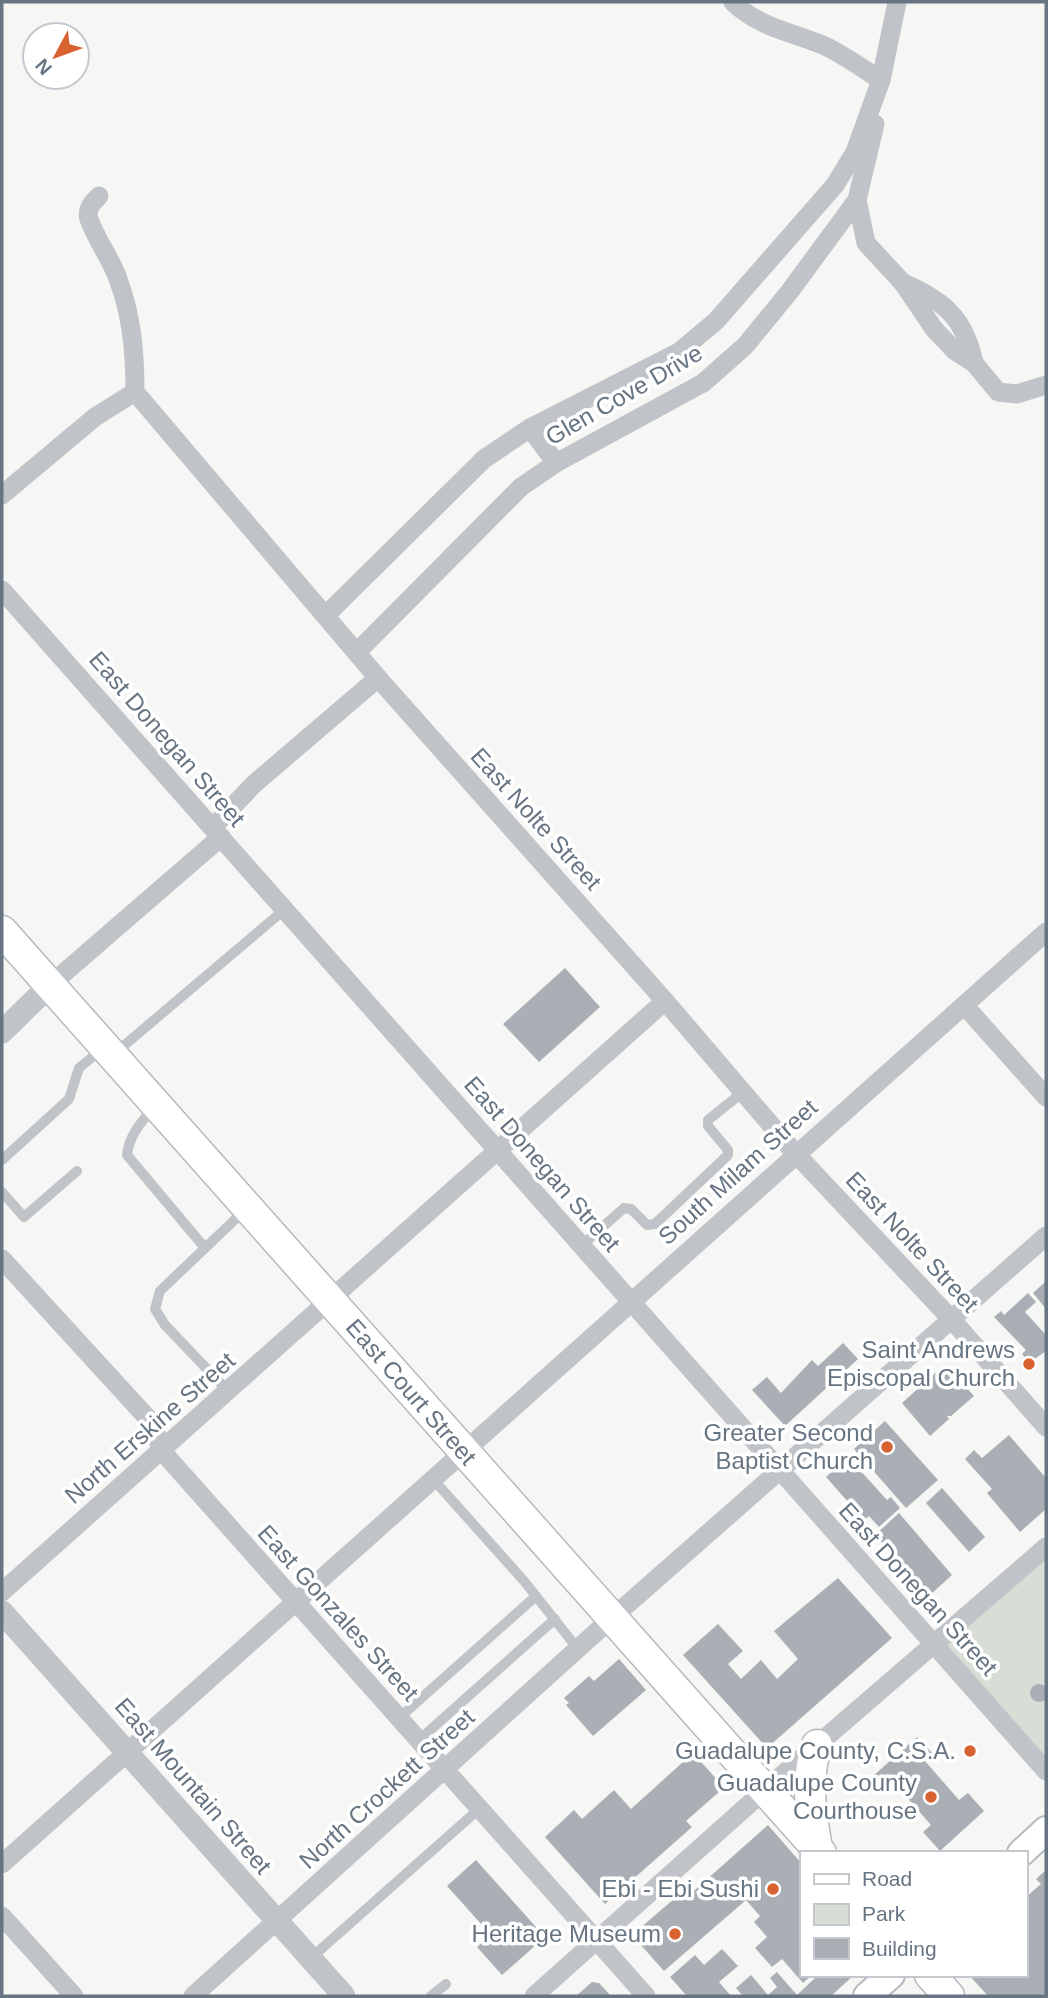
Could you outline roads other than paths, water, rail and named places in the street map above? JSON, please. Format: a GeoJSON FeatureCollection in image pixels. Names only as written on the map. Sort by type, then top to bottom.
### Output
{"type":"FeatureCollection","features":[{"type":"Feature","properties":{"kind":"main road","name":"East Court Street"},"geometry":{"type":"LineString","coordinates":[[2,931],[819,1851]]}},
{"type":"Feature","properties":{"kind":"main road"},"geometry":{"type":"LineString","coordinates":[[817,1745],[810,1765],[809,1792],[819,1851]]}},
{"type":"Feature","properties":{"kind":"main road"},"geometry":{"type":"LineString","coordinates":[[1023,1851],[1046,1830]]}},
{"type":"Feature","properties":{"kind":"main road"},"geometry":{"type":"LineString","coordinates":[[867,1996],[889,1977]]}},
{"type":"Feature","properties":{"kind":"main road"},"geometry":{"type":"LineString","coordinates":[[932,1977],[949,1996]]}},
{"type":"Feature","properties":{"kind":"street"},"geometry":{"type":"LineString","coordinates":[[733,2],[744,13],[778,31],[826,47],[881,80]]}},
{"type":"Feature","properties":{"kind":"street","name":"Glen Cove Drive"},"geometry":{"type":"LineString","coordinates":[[326,615],[484,459],[530,428],[679,352],[716,321],[835,185],[855,152],[881,80],[897,2]]}},
{"type":"Feature","properties":{"kind":"street","name":"Glen Cove Drive"},"geometry":{"type":"LineString","coordinates":[[357,652],[474,531],[521,487],[556,463],[703,383],[746,346],[857,200],[875,125],[873,106]]}},
{"type":"Feature","properties":{"kind":"street"},"geometry":{"type":"LineString","coordinates":[[2,495],[95,417],[135,392],[135,354],[129,314],[118,277],[89,217],[89,206],[99,196]]}},
{"type":"Feature","properties":{"kind":"street"},"geometry":{"type":"LineString","coordinates":[[857,200],[866,243],[903,283],[928,293],[949,310],[969,337],[974,363],[998,392],[1017,394],[1046,385]]}},
{"type":"Feature","properties":{"kind":"street"},"geometry":{"type":"LineString","coordinates":[[830,237],[866,243]]}},
{"type":"Feature","properties":{"kind":"street","name":"East Nolte Street"},"geometry":{"type":"LineString","coordinates":[[135,392],[378,678],[665,1001],[795,1153],[953,1321],[1046,1427]]}},
{"type":"Feature","properties":{"kind":"street"},"geometry":{"type":"LineString","coordinates":[[530,428],[556,463]]}},
{"type":"Feature","properties":{"kind":"street","name":"East Donegan Street"},"geometry":{"type":"LineString","coordinates":[[2,590],[1046,1770]]}},
{"type":"Feature","properties":{"kind":"street"},"geometry":{"type":"LineString","coordinates":[[2,1032],[217,831],[254,783],[378,678]]}},
{"type":"Feature","properties":{"kind":"street","name":"South Milam Street"},"geometry":{"type":"LineString","coordinates":[[2,1864],[629,1301],[1046,932]]}},
{"type":"Feature","properties":{"kind":"street","name":"North Erskine Street"},"geometry":{"type":"LineString","coordinates":[[2,1592],[665,1001]]}},
{"type":"Feature","properties":{"kind":"street"},"geometry":{"type":"LineString","coordinates":[[964,1005],[1046,1097]]}},
{"type":"Feature","properties":{"kind":"street","name":"North Crockett Street"},"geometry":{"type":"LineString","coordinates":[[193,1996],[613,1618],[953,1321],[1046,1236]]}},
{"type":"Feature","properties":{"kind":"street","name":"East Gonzales Street"},"geometry":{"type":"LineString","coordinates":[[2,1259],[153,1424],[161,1450],[646,1996]]}},
{"type":"Feature","properties":{"kind":"street"},"geometry":{"type":"LineString","coordinates":[[534,1996],[765,1790],[1046,1547]]}},
{"type":"Feature","properties":{"kind":"street","name":"East Mountain Street"},"geometry":{"type":"LineString","coordinates":[[2,1612],[344,1996]]}},
{"type":"Feature","properties":{"kind":"street"},"geometry":{"type":"LineString","coordinates":[[2,1916],[74,1996]]}},
{"type":"Feature","properties":{"kind":"lane"},"geometry":{"type":"LineString","coordinates":[[2,1160],[69,1099],[79,1068],[109,1051],[284,910]]}},
{"type":"Feature","properties":{"kind":"lane"},"geometry":{"type":"LineString","coordinates":[[581,1246],[624,1208],[631,1209],[647,1225],[655,1224],[728,1156],[728,1150],[708,1126],[708,1120],[743,1092]]}},
{"type":"Feature","properties":{"kind":"lane"},"geometry":{"type":"LineString","coordinates":[[156,1104],[128,1144],[127,1155],[205,1248]]}},
{"type":"Feature","properties":{"kind":"lane"},"geometry":{"type":"LineString","coordinates":[[2,1192],[24,1217],[78,1171]]}},
{"type":"Feature","properties":{"kind":"lane"},"geometry":{"type":"LineString","coordinates":[[228,1391],[165,1325],[155,1309],[160,1291],[248,1208]]}},
{"type":"Feature","properties":{"kind":"lane"},"geometry":{"type":"LineString","coordinates":[[432,1478],[579,1649]]}},
{"type":"Feature","properties":{"kind":"lane"},"geometry":{"type":"LineString","coordinates":[[399,1718],[536,1596]]}},
{"type":"Feature","properties":{"kind":"lane"},"geometry":{"type":"LineString","coordinates":[[419,1740],[555,1619]]}},
{"type":"Feature","properties":{"kind":"lane"},"geometry":{"type":"LineString","coordinates":[[310,1958],[479,1809]]}},
{"type":"Feature","properties":{"kind":"lane"},"geometry":{"type":"LineString","coordinates":[[431,1996],[446,1984]]}},
{"type":"Feature","properties":{"kind":"place","name":"Saint Andrews Episcopal Church"},"geometry":{"type":"Point","coordinates":[1029,1364]}},
{"type":"Feature","properties":{"kind":"place","name":"Greater Second Baptist Church"},"geometry":{"type":"Point","coordinates":[887,1447]}},
{"type":"Feature","properties":{"kind":"place","name":"Guadalupe County, C.S.A."},"geometry":{"type":"Point","coordinates":[970,1751]}},
{"type":"Feature","properties":{"kind":"place","name":"Guadalupe County Courthouse"},"geometry":{"type":"Point","coordinates":[931,1797]}},
{"type":"Feature","properties":{"kind":"place","name":"Ebi - Ebi Sushi"},"geometry":{"type":"Point","coordinates":[773,1889]}},
{"type":"Feature","properties":{"kind":"place","name":"Heritage Museum"},"geometry":{"type":"Point","coordinates":[675,1934]}}]}
